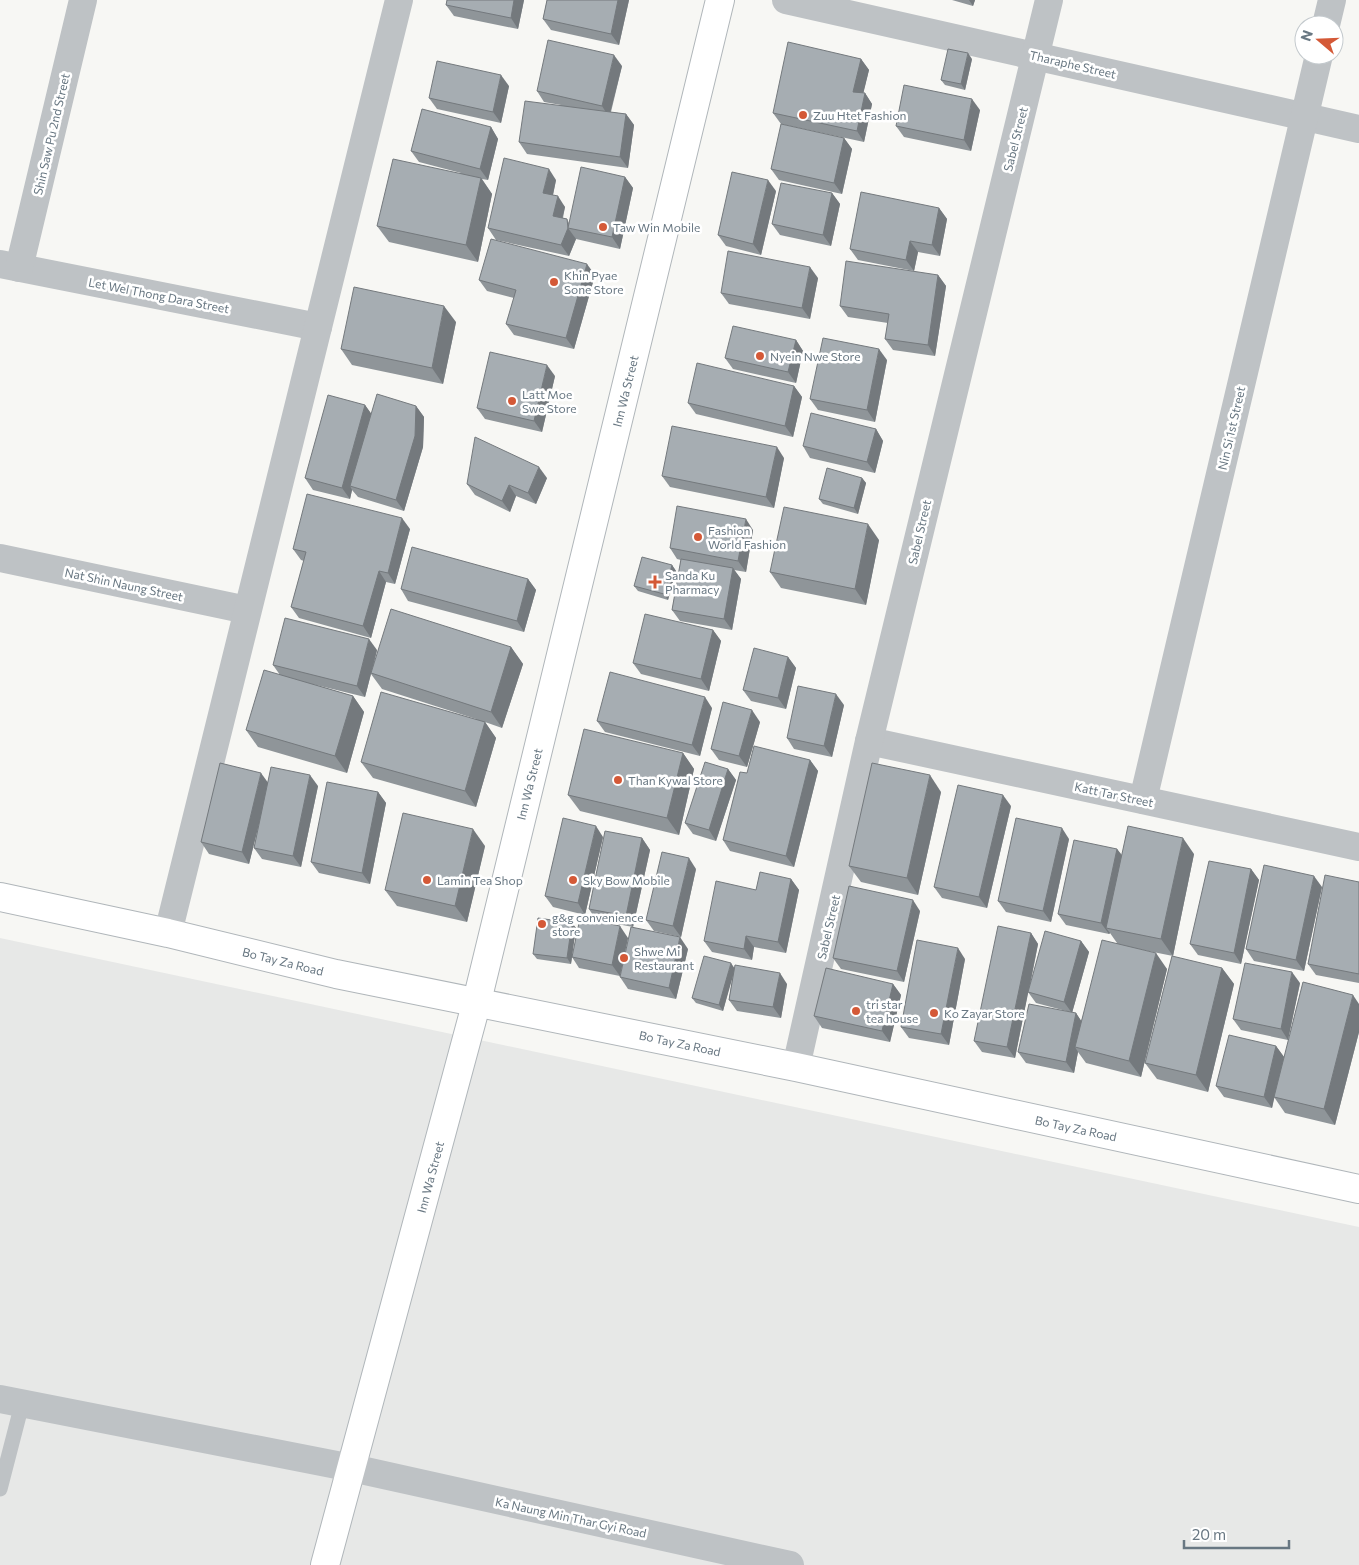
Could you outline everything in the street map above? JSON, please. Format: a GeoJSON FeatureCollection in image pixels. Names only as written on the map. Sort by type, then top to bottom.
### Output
{"type":"FeatureCollection","features":[{"type":"Feature","properties":{"kind":"street","name":"Shin Saw Pu 2nd Street"},"geometry":{"type":"LineString","coordinates":[[10,266],[83,0]]}},
{"type":"Feature","properties":{"kind":"street"},"geometry":{"type":"LineString","coordinates":[[168,933],[399,0]]}},
{"type":"Feature","properties":{"kind":"street","name":"Inn Wa Street"},"geometry":{"type":"LineString","coordinates":[[325,1565],[477,1001],[720,0]]}},
{"type":"Feature","properties":{"kind":"street","name":"Tharaphe Street"},"geometry":{"type":"LineString","coordinates":[[786,0],[1359,129]]}},
{"type":"Feature","properties":{"kind":"street","name":"Sabel Street"},"geometry":{"type":"LineString","coordinates":[[796,1067],[869,741],[1048,0]]}},
{"type":"Feature","properties":{"kind":"street"},"geometry":{"type":"LineString","coordinates":[[1328,15],[1332,0]]}},
{"type":"Feature","properties":{"kind":"street","name":"Nin Si 1st Street"},"geometry":{"type":"LineString","coordinates":[[1143,800],[1317,65]]}},
{"type":"Feature","properties":{"kind":"street","name":"Let Wel Thong Dara Street"},"geometry":{"type":"LineString","coordinates":[[10,266],[318,327]]}},
{"type":"Feature","properties":{"kind":"street","name":"Nat Shin Naung Street"},"geometry":{"type":"LineString","coordinates":[[0,558],[247,610]]}},
{"type":"Feature","properties":{"kind":"street","name":"Katt Tar Street"},"geometry":{"type":"LineString","coordinates":[[869,741],[1359,847]]}},
{"type":"Feature","properties":{"kind":"street","name":"Bo Tay Za Road"},"geometry":{"type":"LineString","coordinates":[[0,896],[168,933],[336,974],[796,1067],[1359,1189]]}},
{"type":"Feature","properties":{"kind":"street","name":"Ka Naung Min Thar Gyi Road"},"geometry":{"type":"LineString","coordinates":[[11,1402],[352,1468],[790,1565]]}},
{"type":"Feature","properties":{"kind":"lane"},"geometry":{"type":"LineString","coordinates":[[0,1488],[11,1402]]}},
{"type":"Feature","properties":{"kind":"shaded area"},"geometry":{"type":"Polygon","coordinates":[[[0,938],[1359,1227],[1359,1565],[0,1565],[0,938]]]}},
{"type":"Feature","properties":{"kind":"building"},"geometry":{"type":"Polygon","coordinates":[[[447,0],[514,0],[511,18],[446,5],[447,0]]]}},
{"type":"Feature","properties":{"kind":"building"},"geometry":{"type":"Polygon","coordinates":[[[547,0],[618,0],[611,34],[543,19],[547,0]]]}},
{"type":"Feature","properties":{"kind":"building"},"geometry":{"type":"Polygon","coordinates":[[[548,40],[614,55],[602,106],[537,91],[548,40]]]}},
{"type":"Feature","properties":{"kind":"building"},"geometry":{"type":"Polygon","coordinates":[[[788,42],[861,59],[853,92],[865,93],[857,131],[773,113],[788,42]]]}},
{"type":"Feature","properties":{"kind":"building"},"geometry":{"type":"Polygon","coordinates":[[[948,49],[968,53],[961,84],[941,80],[948,49]]]}},
{"type":"Feature","properties":{"kind":"building"},"geometry":{"type":"Polygon","coordinates":[[[437,61],[501,75],[493,112],[429,98],[437,61]]]}},
{"type":"Feature","properties":{"kind":"building"},"geometry":{"type":"Polygon","coordinates":[[[904,85],[972,99],[964,140],[896,126],[904,85]]]}},
{"type":"Feature","properties":{"kind":"building"},"geometry":{"type":"Polygon","coordinates":[[[525,101],[626,114],[620,157],[519,142],[525,101]]]}},
{"type":"Feature","properties":{"kind":"building"},"geometry":{"type":"Polygon","coordinates":[[[422,109],[491,127],[480,169],[411,151],[422,109]]]}},
{"type":"Feature","properties":{"kind":"building"},"geometry":{"type":"Polygon","coordinates":[[[781,124],[844,138],[834,183],[771,169],[781,124]]]}},
{"type":"Feature","properties":{"kind":"building"},"geometry":{"type":"Polygon","coordinates":[[[504,158],[549,169],[543,193],[558,196],[553,216],[567,219],[568,228],[561,245],[488,228],[504,158]]]}},
{"type":"Feature","properties":{"kind":"building"},"geometry":{"type":"Polygon","coordinates":[[[393,159],[481,178],[466,245],[377,226],[393,159]]]}},
{"type":"Feature","properties":{"kind":"building"},"geometry":{"type":"Polygon","coordinates":[[[581,167],[625,177],[612,237],[568,228],[581,167]]]}},
{"type":"Feature","properties":{"kind":"building"},"geometry":{"type":"Polygon","coordinates":[[[732,172],[768,180],[753,244],[718,235],[732,172]]]}},
{"type":"Feature","properties":{"kind":"building"},"geometry":{"type":"Polygon","coordinates":[[[781,183],[832,193],[823,235],[772,224],[781,183]]]}},
{"type":"Feature","properties":{"kind":"building"},"geometry":{"type":"Polygon","coordinates":[[[861,192],[939,208],[932,245],[910,241],[906,260],[850,249],[861,192]]]}},
{"type":"Feature","properties":{"kind":"building"},"geometry":{"type":"Polygon","coordinates":[[[491,239],[587,264],[566,338],[506,324],[516,290],[479,280],[491,239]]]}},
{"type":"Feature","properties":{"kind":"building"},"geometry":{"type":"Polygon","coordinates":[[[728,251],[810,267],[802,308],[721,293],[728,251]]]}},
{"type":"Feature","properties":{"kind":"building"},"geometry":{"type":"Polygon","coordinates":[[[846,261],[938,275],[928,345],[885,339],[889,314],[840,306],[846,261]]]}},
{"type":"Feature","properties":{"kind":"building"},"geometry":{"type":"Polygon","coordinates":[[[354,287],[444,306],[432,368],[341,349],[354,287]]]}},
{"type":"Feature","properties":{"kind":"building"},"geometry":{"type":"Polygon","coordinates":[[[733,326],[796,340],[788,372],[725,358],[733,326]]]}},
{"type":"Feature","properties":{"kind":"building"},"geometry":{"type":"Polygon","coordinates":[[[823,338],[879,349],[867,410],[810,399],[823,338]]]}},
{"type":"Feature","properties":{"kind":"building"},"geometry":{"type":"Polygon","coordinates":[[[490,352],[547,365],[534,421],[477,408],[490,352]]]}},
{"type":"Feature","properties":{"kind":"building"},"geometry":{"type":"Polygon","coordinates":[[[697,363],[794,386],[785,426],[688,403],[697,363]]]}},
{"type":"Feature","properties":{"kind":"building"},"geometry":{"type":"Polygon","coordinates":[[[377,394],[416,406],[415,436],[396,500],[350,486],[377,394]]]}},
{"type":"Feature","properties":{"kind":"building"},"geometry":{"type":"Polygon","coordinates":[[[328,395],[365,405],[342,488],[305,478],[328,395]]]}},
{"type":"Feature","properties":{"kind":"building"},"geometry":{"type":"Polygon","coordinates":[[[811,413],[876,429],[867,462],[803,446],[811,413]]]}},
{"type":"Feature","properties":{"kind":"building"},"geometry":{"type":"Polygon","coordinates":[[[672,426],[777,447],[766,497],[662,476],[672,426]]]}},
{"type":"Feature","properties":{"kind":"building"},"geometry":{"type":"Polygon","coordinates":[[[475,437],[539,467],[528,493],[509,485],[502,501],[467,484],[475,437]]]}},
{"type":"Feature","properties":{"kind":"building"},"geometry":{"type":"Polygon","coordinates":[[[827,468],[862,478],[854,508],[819,499],[827,468]]]}},
{"type":"Feature","properties":{"kind":"building"},"geometry":{"type":"Polygon","coordinates":[[[307,494],[402,518],[388,573],[379,571],[363,626],[291,607],[306,552],[293,549],[307,494]]]}},
{"type":"Feature","properties":{"kind":"building"},"geometry":{"type":"Polygon","coordinates":[[[677,506],[746,519],[738,561],[670,548],[677,506]]]}},
{"type":"Feature","properties":{"kind":"building"},"geometry":{"type":"Polygon","coordinates":[[[784,507],[868,524],[855,589],[770,572],[784,507]]]}},
{"type":"Feature","properties":{"kind":"building"},"geometry":{"type":"Polygon","coordinates":[[[412,547],[528,579],[517,621],[401,589],[412,547]]]}},
{"type":"Feature","properties":{"kind":"building"},"geometry":{"type":"Polygon","coordinates":[[[642,557],[672,565],[664,594],[634,586],[642,557]]]}},
{"type":"Feature","properties":{"kind":"building"},"geometry":{"type":"Polygon","coordinates":[[[681,559],[733,568],[724,619],[672,610],[681,559]]]}},
{"type":"Feature","properties":{"kind":"building"},"geometry":{"type":"Polygon","coordinates":[[[391,609],[511,647],[491,712],[371,673],[391,609]]]}},
{"type":"Feature","properties":{"kind":"building"},"geometry":{"type":"Polygon","coordinates":[[[645,614],[713,630],[701,679],[633,663],[645,614]]]}},
{"type":"Feature","properties":{"kind":"building"},"geometry":{"type":"Polygon","coordinates":[[[285,618],[369,639],[357,686],[273,665],[285,618]]]}},
{"type":"Feature","properties":{"kind":"building"},"geometry":{"type":"Polygon","coordinates":[[[754,648],[788,657],[778,698],[743,690],[754,648]]]}},
{"type":"Feature","properties":{"kind":"building"},"geometry":{"type":"Polygon","coordinates":[[[264,670],[353,696],[335,756],[246,730],[264,670]]]}},
{"type":"Feature","properties":{"kind":"building"},"geometry":{"type":"Polygon","coordinates":[[[610,672],[705,697],[692,745],[597,721],[610,672]]]}},
{"type":"Feature","properties":{"kind":"building"},"geometry":{"type":"Polygon","coordinates":[[[798,686],[836,694],[824,746],[787,738],[798,686]]]}},
{"type":"Feature","properties":{"kind":"building"},"geometry":{"type":"Polygon","coordinates":[[[381,692],[485,722],[465,791],[361,762],[381,692]]]}},
{"type":"Feature","properties":{"kind":"building"},"geometry":{"type":"Polygon","coordinates":[[[723,702],[752,710],[739,756],[711,749],[723,702]]]}},
{"type":"Feature","properties":{"kind":"building"},"geometry":{"type":"Polygon","coordinates":[[[584,729],[683,753],[667,818],[568,795],[584,729]]]}},
{"type":"Feature","properties":{"kind":"building"},"geometry":{"type":"Polygon","coordinates":[[[754,746],[810,760],[786,856],[723,840],[740,772],[747,773],[754,746]]]}},
{"type":"Feature","properties":{"kind":"building"},"geometry":{"type":"Polygon","coordinates":[[[705,762],[728,769],[709,830],[685,823],[705,762]]]}},
{"type":"Feature","properties":{"kind":"building"},"geometry":{"type":"Polygon","coordinates":[[[220,763],[261,773],[242,852],[201,842],[220,763]]]}},
{"type":"Feature","properties":{"kind":"building"},"geometry":{"type":"Polygon","coordinates":[[[872,763],[930,775],[907,878],[849,866],[872,763]]]}},
{"type":"Feature","properties":{"kind":"building"},"geometry":{"type":"Polygon","coordinates":[[[271,767],[310,775],[293,856],[254,848],[271,767]]]}},
{"type":"Feature","properties":{"kind":"building"},"geometry":{"type":"Polygon","coordinates":[[[327,782],[378,792],[362,873],[311,862],[327,782]]]}},
{"type":"Feature","properties":{"kind":"building"},"geometry":{"type":"Polygon","coordinates":[[[958,785],[1003,795],[979,897],[934,887],[958,785]]]}},
{"type":"Feature","properties":{"kind":"building"},"geometry":{"type":"Polygon","coordinates":[[[403,813],[473,829],[455,906],[385,890],[403,813]]]}},
{"type":"Feature","properties":{"kind":"building"},"geometry":{"type":"Polygon","coordinates":[[[563,818],[596,826],[578,903],[545,896],[563,818]]]}},
{"type":"Feature","properties":{"kind":"building"},"geometry":{"type":"Polygon","coordinates":[[[1016,818],[1062,828],[1043,911],[998,901],[1016,818]]]}},
{"type":"Feature","properties":{"kind":"building"},"geometry":{"type":"Polygon","coordinates":[[[1128,826],[1183,838],[1161,939],[1106,928],[1128,826]]]}},
{"type":"Feature","properties":{"kind":"building"},"geometry":{"type":"Polygon","coordinates":[[[605,831],[642,838],[626,916],[589,909],[605,831]]]}},
{"type":"Feature","properties":{"kind":"building"},"geometry":{"type":"Polygon","coordinates":[[[1074,840],[1117,849],[1101,923],[1058,914],[1074,840]]]}},
{"type":"Feature","properties":{"kind":"building"},"geometry":{"type":"Polygon","coordinates":[[[662,852],[689,858],[673,926],[646,920],[662,852]]]}},
{"type":"Feature","properties":{"kind":"building"},"geometry":{"type":"Polygon","coordinates":[[[1209,861],[1251,869],[1234,953],[1190,944],[1209,861]]]}},
{"type":"Feature","properties":{"kind":"building"},"geometry":{"type":"Polygon","coordinates":[[[1264,865],[1314,876],[1296,960],[1246,949],[1264,865]]]}},
{"type":"Feature","properties":{"kind":"building"},"geometry":{"type":"Polygon","coordinates":[[[760,872],[791,879],[778,942],[746,936],[744,949],[704,941],[716,881],[756,890],[760,872]]]}},
{"type":"Feature","properties":{"kind":"building"},"geometry":{"type":"Polygon","coordinates":[[[1325,875],[1359,882],[1359,974],[1308,964],[1325,875]]]}},
{"type":"Feature","properties":{"kind":"building"},"geometry":{"type":"Polygon","coordinates":[[[849,886],[913,900],[897,971],[833,958],[849,886]]]}},
{"type":"Feature","properties":{"kind":"building"},"geometry":{"type":"Polygon","coordinates":[[[538,918],[572,923],[567,958],[533,954],[538,918]]]}},
{"type":"Feature","properties":{"kind":"building"},"geometry":{"type":"Polygon","coordinates":[[[580,918],[620,926],[612,965],[572,957],[580,918]]]}},
{"type":"Feature","properties":{"kind":"building"},"geometry":{"type":"Polygon","coordinates":[[[998,926],[1031,933],[1007,1047],[974,1041],[998,926]]]}},
{"type":"Feature","properties":{"kind":"building"},"geometry":{"type":"Polygon","coordinates":[[[631,927],[680,937],[669,988],[620,977],[631,927]]]}},
{"type":"Feature","properties":{"kind":"building"},"geometry":{"type":"Polygon","coordinates":[[[1045,931],[1081,941],[1064,1002],[1028,992],[1045,931]]]}},
{"type":"Feature","properties":{"kind":"building"},"geometry":{"type":"Polygon","coordinates":[[[917,940],[958,948],[941,1034],[901,1027],[917,940]]]}},
{"type":"Feature","properties":{"kind":"building"},"geometry":{"type":"Polygon","coordinates":[[[1102,940],[1156,953],[1129,1061],[1075,1047],[1102,940]]]}},
{"type":"Feature","properties":{"kind":"building"},"geometry":{"type":"Polygon","coordinates":[[[704,956],[731,963],[719,1005],[692,998],[704,956]]]}},
{"type":"Feature","properties":{"kind":"building"},"geometry":{"type":"Polygon","coordinates":[[[1172,956],[1222,968],[1196,1075],[1145,1063],[1172,956]]]}},
{"type":"Feature","properties":{"kind":"building"},"geometry":{"type":"Polygon","coordinates":[[[1245,963],[1292,972],[1281,1029],[1233,1019],[1245,963]]]}},
{"type":"Feature","properties":{"kind":"building"},"geometry":{"type":"Polygon","coordinates":[[[735,965],[780,973],[773,1007],[729,1000],[735,965]]]}},
{"type":"Feature","properties":{"kind":"building"},"geometry":{"type":"Polygon","coordinates":[[[826,968],[893,984],[882,1031],[814,1016],[826,968]]]}},
{"type":"Feature","properties":{"kind":"building"},"geometry":{"type":"Polygon","coordinates":[[[1303,982],[1353,995],[1324,1109],[1274,1097],[1303,982]]]}},
{"type":"Feature","properties":{"kind":"building"},"geometry":{"type":"Polygon","coordinates":[[[1029,1004],[1076,1013],[1066,1062],[1018,1052],[1029,1004]]]}},
{"type":"Feature","properties":{"kind":"building"},"geometry":{"type":"Polygon","coordinates":[[[1229,1035],[1276,1046],[1264,1097],[1216,1086],[1229,1035]]]}},
{"type":"Feature","properties":{"kind":"place","name":"Zuu Htet Fashion"},"geometry":{"type":"Point","coordinates":[803,115]}},
{"type":"Feature","properties":{"kind":"place","name":"Taw Win Mobile"},"geometry":{"type":"Point","coordinates":[603,227]}},
{"type":"Feature","properties":{"kind":"place","name":"Khin Pyae Sone Store"},"geometry":{"type":"Point","coordinates":[554,282]}},
{"type":"Feature","properties":{"kind":"place","name":"Nyein Nwe Store"},"geometry":{"type":"Point","coordinates":[760,356]}},
{"type":"Feature","properties":{"kind":"place","name":"Latt Moe Swe Store"},"geometry":{"type":"Point","coordinates":[512,401]}},
{"type":"Feature","properties":{"kind":"place","name":"Fashion World Fashion"},"geometry":{"type":"Point","coordinates":[698,537]}},
{"type":"Feature","properties":{"kind":"place","name":"Sanda Ku Pharmacy"},"geometry":{"type":"Point","coordinates":[655,582]}},
{"type":"Feature","properties":{"kind":"place","name":"Than Kywal Store"},"geometry":{"type":"Point","coordinates":[618,780]}},
{"type":"Feature","properties":{"kind":"place","name":"Lamin Tea Shop"},"geometry":{"type":"Point","coordinates":[427,880]}},
{"type":"Feature","properties":{"kind":"place","name":"Sky Bow Mobile"},"geometry":{"type":"Point","coordinates":[573,880]}},
{"type":"Feature","properties":{"kind":"place","name":"g&g convenience store"},"geometry":{"type":"Point","coordinates":[542,924]}},
{"type":"Feature","properties":{"kind":"place","name":"Shwe Mi Restaurant"},"geometry":{"type":"Point","coordinates":[624,958]}},
{"type":"Feature","properties":{"kind":"place","name":"tri star tea house"},"geometry":{"type":"Point","coordinates":[856,1011]}},
{"type":"Feature","properties":{"kind":"place","name":"Ko Zayar Store"},"geometry":{"type":"Point","coordinates":[934,1013]}}]}
